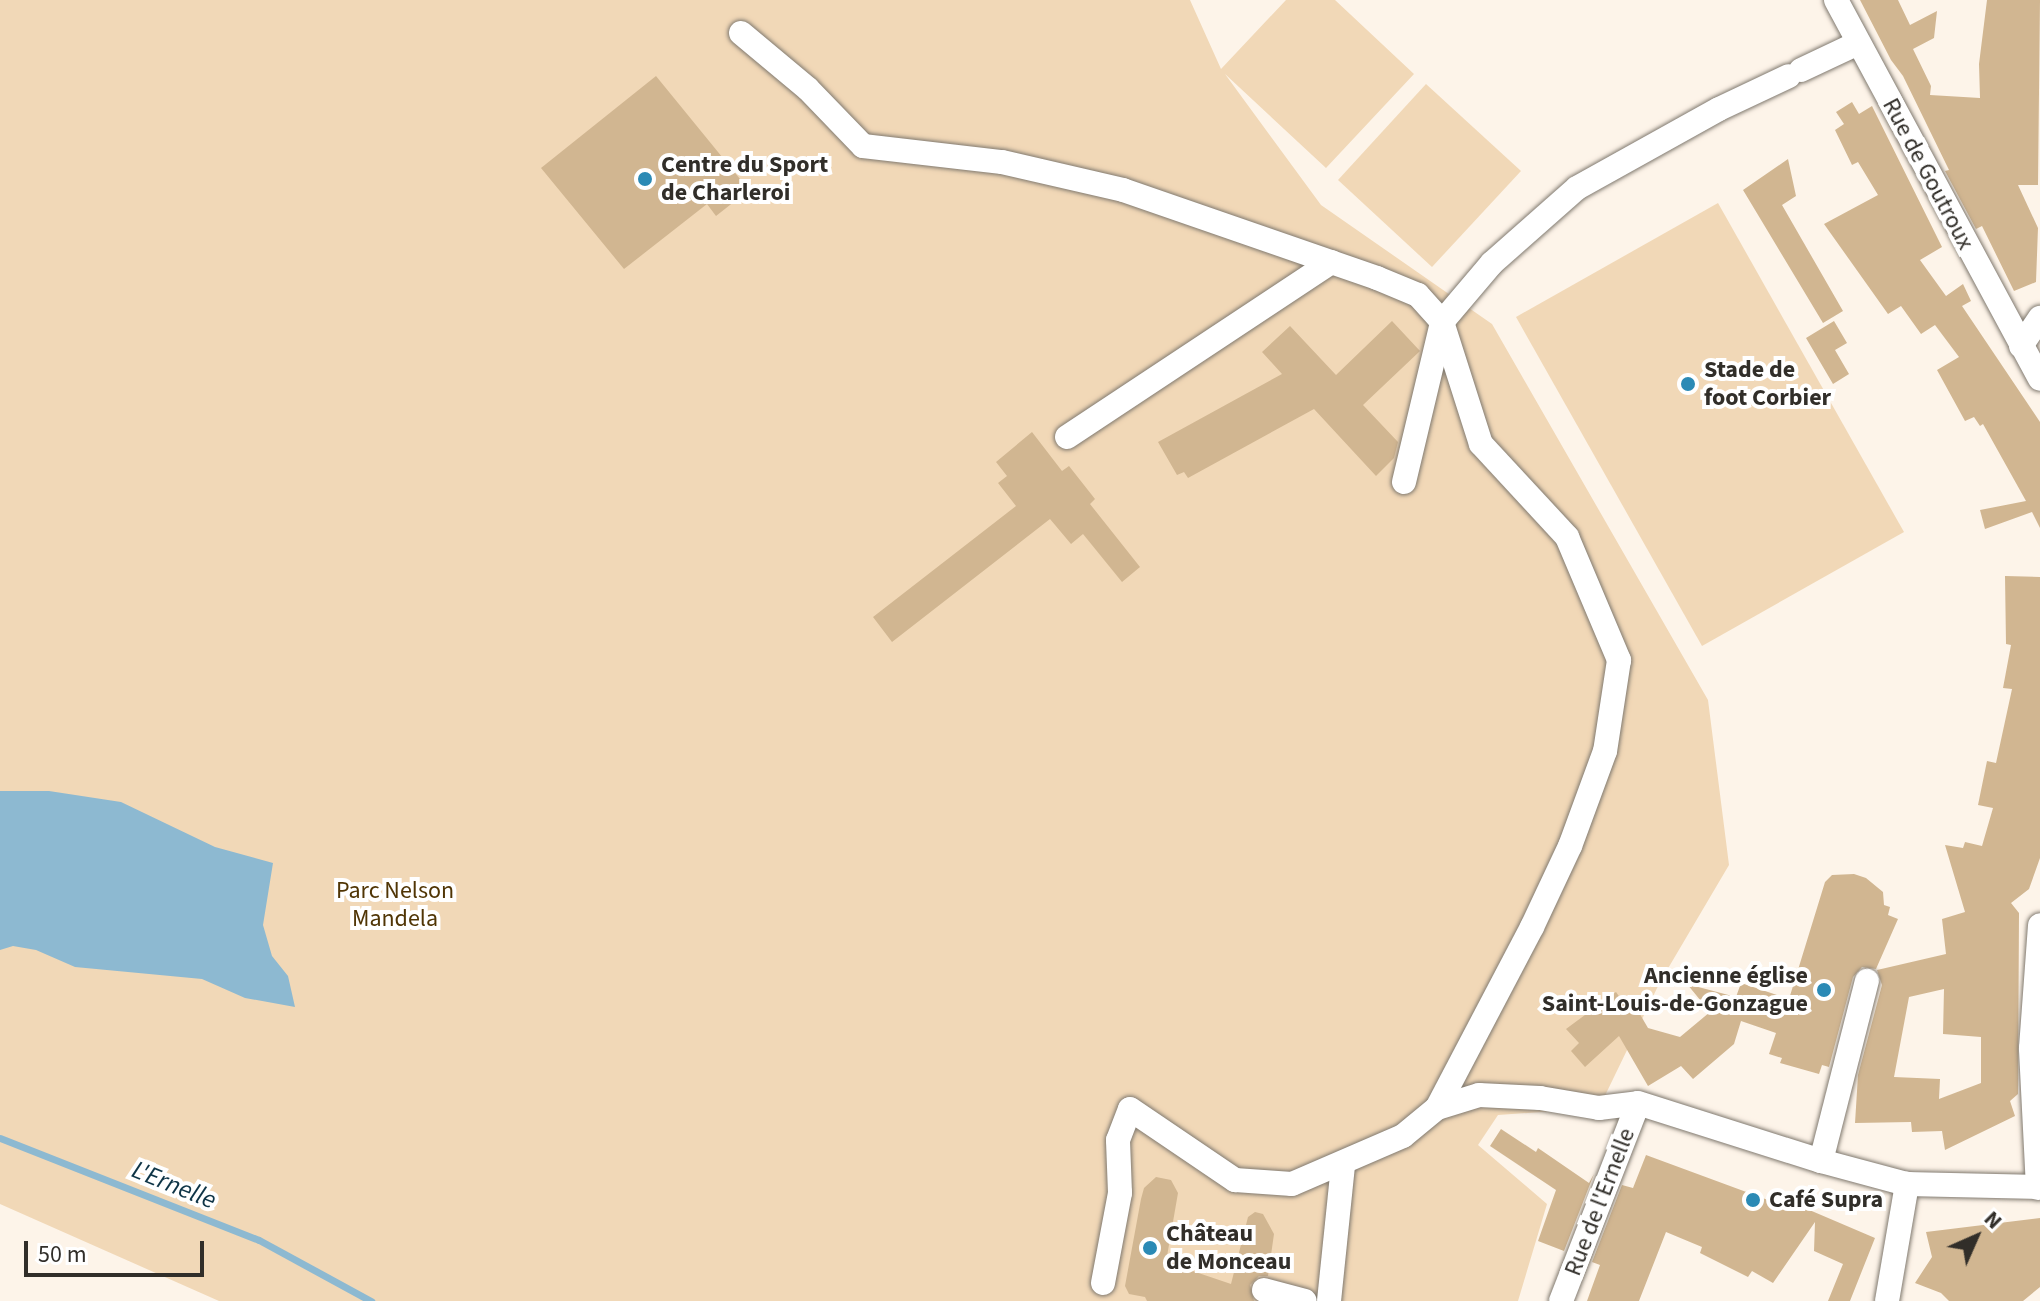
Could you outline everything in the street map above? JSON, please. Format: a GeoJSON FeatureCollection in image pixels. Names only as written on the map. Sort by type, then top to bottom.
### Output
{"type":"FeatureCollection","features":[{"type":"Feature","properties":{"kind":"street","name":"Rue de Goutroux"},"geometry":{"type":"LineString","coordinates":[[1836,0],[2040,379]]}},
{"type":"Feature","properties":{"kind":"street"},"geometry":{"type":"LineString","coordinates":[[741,33],[808,89],[863,146],[1002,162],[1123,190],[1418,295],[1442,322],[1481,444],[1567,537],[1619,660],[1605,751],[1570,846],[1532,927],[1437,1108]]}},
{"type":"Feature","properties":{"kind":"street"},"geometry":{"type":"LineString","coordinates":[[1404,482],[1442,322],[1492,263],[1577,188],[1719,109],[1858,43]]}},
{"type":"Feature","properties":{"kind":"street"},"geometry":{"type":"LineString","coordinates":[[1067,437],[1331,262]]}},
{"type":"Feature","properties":{"kind":"street"},"geometry":{"type":"LineString","coordinates":[[2021,346],[2040,318]]}},
{"type":"Feature","properties":{"kind":"street"},"geometry":{"type":"LineString","coordinates":[[1103,1283],[1120,1193],[1118,1140],[1130,1109],[1235,1180],[1292,1184],[1343,1165],[1403,1136],[1437,1108],[1479,1095],[1540,1098],[1599,1108],[1638,1103],[1821,1161],[1907,1184],[2039,1188],[2031,1048],[2040,925]]}},
{"type":"Feature","properties":{"kind":"street"},"geometry":{"type":"LineString","coordinates":[[1821,1161],[1867,981]]}},
{"type":"Feature","properties":{"kind":"street","name":"Rue de l'Ernelle"},"geometry":{"type":"LineString","coordinates":[[1561,1301],[1638,1103]]}},
{"type":"Feature","properties":{"kind":"street"},"geometry":{"type":"LineString","coordinates":[[1329,1301],[1343,1165]]}},
{"type":"Feature","properties":{"kind":"street"},"geometry":{"type":"LineString","coordinates":[[1887,1301],[1907,1184]]}},
{"type":"Feature","properties":{"kind":"street"},"geometry":{"type":"LineString","coordinates":[[1264,1290],[1305,1301]]}},
{"type":"Feature","properties":{"kind":"green space","name":"Parc Nelson Mandela"},"geometry":{"type":"Polygon","coordinates":[[[0,0],[1190,0],[1221,69],[1286,0],[1335,0],[1414,74],[1326,168],[1225,74],[1321,205],[1492,324],[1708,700],[1729,865],[1660,982],[1599,1108],[1498,1115],[1478,1145],[1547,1204],[1518,1301],[219,1301],[0,1204],[0,0]]]}},
{"type":"Feature","properties":{"kind":"green space"},"geometry":{"type":"Polygon","coordinates":[[[1426,84],[1521,171],[1432,267],[1338,180],[1426,84]]]}},
{"type":"Feature","properties":{"kind":"green space","name":"Stade de foot Corbier"},"geometry":{"type":"Polygon","coordinates":[[[1718,203],[1904,532],[1702,646],[1516,317],[1718,203]]]}},
{"type":"Feature","properties":{"kind":"water"},"geometry":{"type":"Polygon","coordinates":[[[0,791],[49,791],[121,802],[215,847],[273,863],[263,925],[272,956],[288,976],[295,1007],[245,998],[202,979],[75,967],[36,950],[13,946],[0,950],[0,791]]]}},
{"type":"Feature","properties":{"kind":"building"},"geometry":{"type":"Polygon","coordinates":[[[1860,0],[1898,0],[1910,25],[1937,11],[1934,38],[1913,49],[1931,86],[1930,95],[1980,98],[1979,64],[1987,0],[2040,0],[2038,185],[2018,185],[2038,228],[2036,282],[2014,291],[1982,226],[1976,229],[1945,171],[1949,170],[1903,76],[1891,60],[1860,0]]]}},
{"type":"Feature","properties":{"kind":"building","name":"Centre du Sport de Charleroi"},"geometry":{"type":"Polygon","coordinates":[[[656,76],[749,190],[716,216],[707,204],[624,269],[541,168],[656,76]]]}},
{"type":"Feature","properties":{"kind":"building"},"geometry":{"type":"Polygon","coordinates":[[[1852,102],[1859,114],[1872,106],[1942,247],[1920,260],[1946,296],[1963,284],[1971,301],[1962,306],[2040,422],[2040,528],[2032,512],[1985,529],[1980,510],[2026,501],[1983,424],[1980,426],[1974,417],[1965,421],[1937,370],[1959,357],[1935,325],[1921,334],[1901,306],[1888,314],[1824,224],[1878,195],[1858,162],[1852,165],[1835,130],[1844,124],[1836,112],[1852,102]]]}},
{"type":"Feature","properties":{"kind":"building"},"geometry":{"type":"Polygon","coordinates":[[[1788,159],[1796,196],[1782,205],[1843,311],[1823,323],[1743,190],[1788,159]]]}},
{"type":"Feature","properties":{"kind":"building"},"geometry":{"type":"Polygon","coordinates":[[[1392,321],[1420,351],[1363,405],[1398,442],[1394,458],[1376,476],[1314,409],[1188,478],[1184,472],[1177,475],[1158,442],[1282,374],[1262,352],[1290,326],[1336,375],[1392,321]]]}},
{"type":"Feature","properties":{"kind":"building"},"geometry":{"type":"Polygon","coordinates":[[[1834,321],[1847,343],[1835,350],[1849,374],[1833,384],[1806,338],[1834,321]]]}},
{"type":"Feature","properties":{"kind":"building"},"geometry":{"type":"Polygon","coordinates":[[[1032,432],[1062,471],[1069,466],[1095,499],[1090,504],[1140,567],[1122,582],[1083,534],[1071,544],[1050,519],[892,642],[873,617],[1016,506],[998,483],[1007,476],[996,462],[1032,432]]]}},
{"type":"Feature","properties":{"kind":"building"},"geometry":{"type":"Polygon","coordinates":[[[2005,576],[2040,577],[2040,858],[2029,889],[2011,903],[2019,913],[2018,1094],[2010,1101],[2015,1116],[1945,1150],[1942,1131],[1912,1132],[1911,1122],[1855,1123],[1858,1075],[1882,985],[1877,970],[1946,954],[1942,919],[1965,912],[1945,845],[1963,848],[1965,842],[1982,846],[1993,808],[1978,805],[1987,761],[1996,763],[2012,689],[2003,688],[2011,645],[2006,644],[2005,576]],[[1944,989],[1909,997],[1894,1077],[1940,1079],[1939,1099],[1981,1083],[1981,1037],[1943,1034],[1944,989]]]}},
{"type":"Feature","properties":{"kind":"building"},"geometry":{"type":"Polygon","coordinates":[[[1854,874],[1866,878],[1883,892],[1884,905],[1890,907],[1888,915],[1898,919],[1876,969],[1862,967],[1853,977],[1829,1067],[1822,1065],[1819,1074],[1780,1063],[1782,1058],[1769,1054],[1776,1033],[1741,1021],[1734,1044],[1693,1079],[1681,1066],[1648,1086],[1619,1036],[1585,1067],[1571,1051],[1579,1043],[1566,1029],[1616,992],[1627,1008],[1634,1004],[1648,1028],[1680,1037],[1710,1012],[1687,984],[1736,997],[1741,983],[1789,999],[1825,882],[1832,875],[1854,874]]]}},
{"type":"Feature","properties":{"kind":"building"},"geometry":{"type":"Polygon","coordinates":[[[1501,1129],[1536,1152],[1538,1148],[1589,1183],[1594,1174],[1564,1251],[1538,1241],[1556,1190],[1490,1146],[1501,1129]]]}},
{"type":"Feature","properties":{"kind":"building"},"geometry":{"type":"Polygon","coordinates":[[[1646,1155],[1768,1200],[1791,1207],[1793,1203],[1875,1238],[1850,1301],[1828,1301],[1843,1264],[1814,1251],[1815,1222],[1773,1283],[1752,1271],[1748,1277],[1700,1253],[1702,1247],[1666,1232],[1639,1301],[1587,1301],[1600,1265],[1592,1262],[1622,1185],[1633,1188],[1646,1155]]]}},
{"type":"Feature","properties":{"kind":"building","name":"Château de Monceau"},"geometry":{"type":"Polygon","coordinates":[[[1156,1177],[1171,1180],[1178,1193],[1166,1262],[1231,1284],[1248,1217],[1255,1212],[1263,1214],[1274,1234],[1268,1276],[1259,1276],[1250,1285],[1254,1301],[1147,1301],[1145,1297],[1129,1294],[1125,1286],[1141,1199],[1144,1188],[1156,1177]]]}},
{"type":"Feature","properties":{"kind":"building"},"geometry":{"type":"Polygon","coordinates":[[[2040,1218],[2040,1287],[2023,1301],[1949,1301],[1941,1293],[1915,1283],[1932,1257],[1926,1232],[2040,1218]]]}},
{"type":"Feature","properties":{"kind":"waterway","name":"L'Ernelle"},"geometry":{"type":"LineString","coordinates":[[0,1138],[259,1240],[371,1301]]}},
{"type":"Feature","properties":{"kind":"place","name":"Centre du Sport de Charleroi"},"geometry":{"type":"Point","coordinates":[645,179]}},
{"type":"Feature","properties":{"kind":"place","name":"Stade de foot Corbier"},"geometry":{"type":"Point","coordinates":[1688,384]}},
{"type":"Feature","properties":{"kind":"place","name":"Ancienne église Saint-Louis-de-Gonzague"},"geometry":{"type":"Point","coordinates":[1824,990]}},
{"type":"Feature","properties":{"kind":"place","name":"Café Supra"},"geometry":{"type":"Point","coordinates":[1753,1200]}},
{"type":"Feature","properties":{"kind":"place","name":"Château de Monceau"},"geometry":{"type":"Point","coordinates":[1150,1248]}}]}
